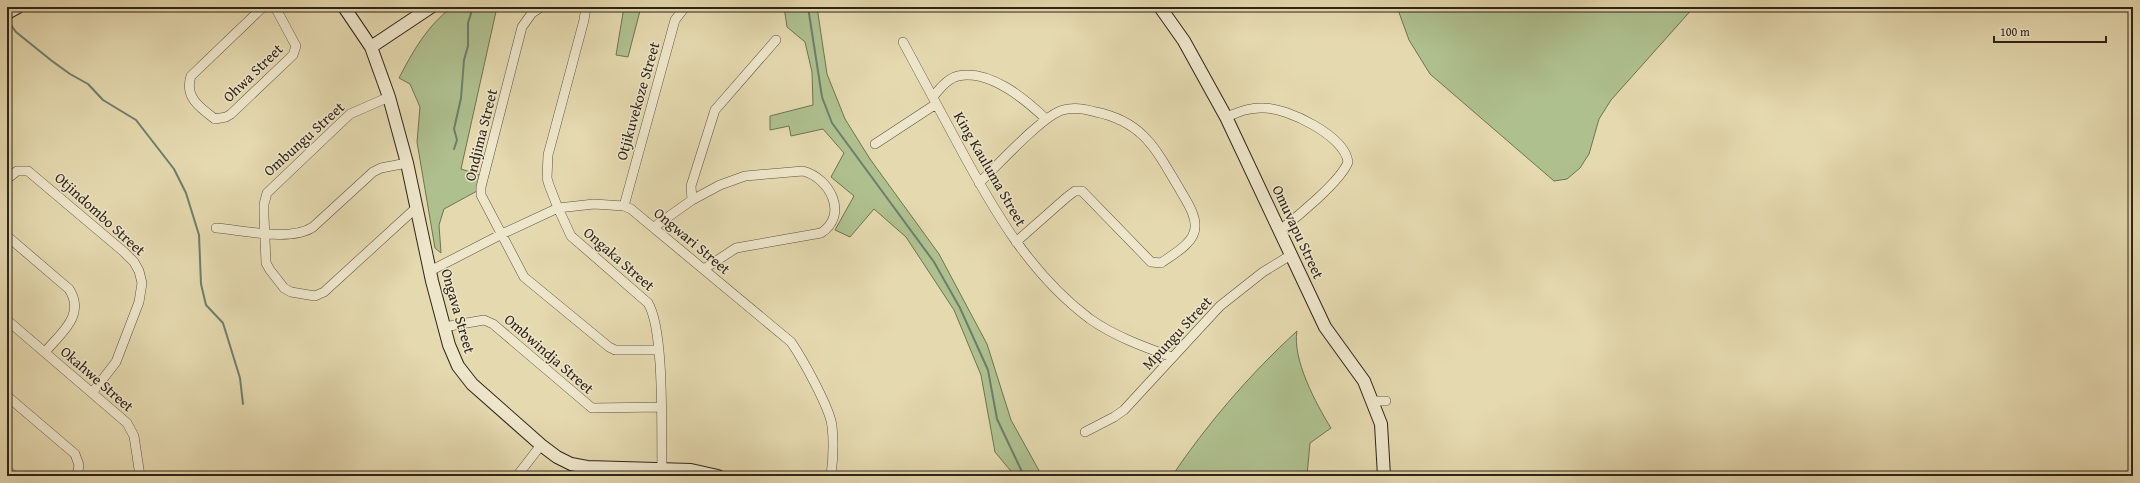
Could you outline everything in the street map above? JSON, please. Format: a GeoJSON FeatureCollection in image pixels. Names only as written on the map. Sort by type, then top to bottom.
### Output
{"type":"FeatureCollection","features":[{"type":"Feature","properties":{"kind":"street"},"geometry":{"type":"LineString","coordinates":[[7,13],[18,7]]}},
{"type":"Feature","properties":{"kind":"street","name":"Ohwa Street"},"geometry":{"type":"LineString","coordinates":[[263,7],[191,76],[188,89],[190,94],[199,105],[216,119],[226,118],[231,114],[296,51],[296,46],[275,7]]}},
{"type":"Feature","properties":{"kind":"street","name":"Ongava Street"},"geometry":{"type":"LineString","coordinates":[[344,7],[371,47],[389,98],[407,163],[430,271],[444,327],[458,366],[472,384],[541,445],[557,457],[571,464],[587,467],[691,470],[718,476]]}},
{"type":"Feature","properties":{"kind":"street"},"geometry":{"type":"LineString","coordinates":[[371,47],[432,7]]}},
{"type":"Feature","properties":{"kind":"street","name":"Ondjima Street"},"geometry":{"type":"LineString","coordinates":[[541,7],[532,13],[522,27],[481,187],[481,195],[524,277],[603,344],[615,350],[658,350]]}},
{"type":"Feature","properties":{"kind":"street","name":"Ongaka Street"},"geometry":{"type":"LineString","coordinates":[[586,7],[584,20],[548,155],[547,178],[558,208],[571,236],[648,303],[653,313],[658,350],[662,469]]}},
{"type":"Feature","properties":{"kind":"street","name":"Otjikuvekoze Street"},"geometry":{"type":"LineString","coordinates":[[624,206],[675,20],[685,7]]}},
{"type":"Feature","properties":{"kind":"street","name":"Omuvapu Street"},"geometry":{"type":"LineString","coordinates":[[1160,7],[1188,48],[1226,117],[1325,327],[1364,380],[1382,424],[1384,476]]}},
{"type":"Feature","properties":{"kind":"street"},"geometry":{"type":"LineString","coordinates":[[692,200],[691,186],[715,110],[776,40]]}},
{"type":"Feature","properties":{"kind":"street","name":"King Kauluma Street"},"geometry":{"type":"LineString","coordinates":[[903,42],[1005,228],[1040,272],[1058,292],[1090,319],[1114,333],[1172,357]]}},
{"type":"Feature","properties":{"kind":"street"},"geometry":{"type":"LineString","coordinates":[[875,144],[934,100],[952,78],[968,75],[984,79],[1013,90],[1046,119]]}},
{"type":"Feature","properties":{"kind":"street","name":"Ombungu Street"},"geometry":{"type":"LineString","coordinates":[[389,98],[350,114],[277,181],[265,196],[266,263],[276,279],[291,292],[315,296],[330,288],[417,207]]}},
{"type":"Feature","properties":{"kind":"street"},"geometry":{"type":"LineString","coordinates":[[1226,117],[1246,109],[1265,107],[1294,115],[1315,125],[1332,139],[1344,152],[1348,162],[1340,174],[1301,213],[1280,230]]}},
{"type":"Feature","properties":{"kind":"street"},"geometry":{"type":"LineString","coordinates":[[979,183],[1046,119],[1062,110],[1088,110],[1106,114],[1134,127],[1144,135],[1160,156],[1187,203],[1196,228],[1193,236],[1181,248],[1161,263],[1151,262],[1082,191],[1075,191],[1016,242]]}},
{"type":"Feature","properties":{"kind":"street"},"geometry":{"type":"LineString","coordinates":[[216,228],[265,233],[296,234],[306,232],[372,172],[381,168],[407,163]]}},
{"type":"Feature","properties":{"kind":"street","name":"Otjindombo Street"},"geometry":{"type":"LineString","coordinates":[[7,179],[17,171],[28,171],[124,252],[138,266],[142,283],[139,302],[116,362],[92,393]]}},
{"type":"Feature","properties":{"kind":"street"},"geometry":{"type":"LineString","coordinates":[[654,227],[692,200],[720,185],[745,176],[803,171],[811,173],[828,187],[834,201],[832,222],[821,233],[736,248],[704,268]]}},
{"type":"Feature","properties":{"kind":"street"},"geometry":{"type":"LineString","coordinates":[[430,271],[502,234],[558,208],[584,204],[624,206]]}},
{"type":"Feature","properties":{"kind":"street","name":"Ongwari Street"},"geometry":{"type":"LineString","coordinates":[[624,206],[654,227],[791,342],[800,354],[832,424],[833,444],[831,476]]}},
{"type":"Feature","properties":{"kind":"street"},"geometry":{"type":"LineString","coordinates":[[7,236],[69,289],[73,296],[76,310],[74,318],[45,352]]}},
{"type":"Feature","properties":{"kind":"street","name":"Mpungu Street"},"geometry":{"type":"LineString","coordinates":[[1085,432],[1124,410],[1172,357],[1230,298],[1262,272],[1291,255]]}},
{"type":"Feature","properties":{"kind":"street","name":"Okahwe Street"},"geometry":{"type":"LineString","coordinates":[[7,320],[127,423],[134,436],[140,476]]}},
{"type":"Feature","properties":{"kind":"street","name":"Ombwindja Street"},"geometry":{"type":"LineString","coordinates":[[444,327],[484,320],[493,324],[592,408],[661,407]]}},
{"type":"Feature","properties":{"kind":"street"},"geometry":{"type":"LineString","coordinates":[[7,396],[75,454],[79,465],[77,476]]}},
{"type":"Feature","properties":{"kind":"street"},"geometry":{"type":"LineString","coordinates":[[1373,401],[1386,401]]}},
{"type":"Feature","properties":{"kind":"street"},"geometry":{"type":"LineString","coordinates":[[516,476],[541,445]]}},
{"type":"Feature","properties":{"kind":"street"},"geometry":{"type":"LineString","coordinates":[[7,470],[14,476]]}},
{"type":"Feature","properties":{"kind":"green space"},"geometry":{"type":"Polygon","coordinates":[[[452,7],[497,7],[461,169],[480,175],[477,191],[444,209],[439,225],[441,253],[435,248],[417,142],[420,107],[410,84],[399,78],[421,40],[435,22],[452,7]]]}},
{"type":"Feature","properties":{"kind":"green space"},"geometry":{"type":"Polygon","coordinates":[[[624,7],[641,7],[628,57],[616,55],[624,7]]]}},
{"type":"Feature","properties":{"kind":"green space"},"geometry":{"type":"Polygon","coordinates":[[[784,7],[817,7],[827,74],[845,119],[870,159],[939,254],[987,344],[1011,420],[1042,476],[1015,476],[995,452],[981,375],[954,310],[906,237],[874,209],[850,237],[835,230],[854,196],[831,177],[844,153],[823,129],[791,136],[789,126],[770,130],[770,116],[813,105],[812,72],[805,42],[787,27],[784,7]]]}},
{"type":"Feature","properties":{"kind":"green space"},"geometry":{"type":"Polygon","coordinates":[[[1397,7],[1694,7],[1611,100],[1599,119],[1589,154],[1580,168],[1567,179],[1554,181],[1430,74],[1409,40],[1397,7]]]}},
{"type":"Feature","properties":{"kind":"green space"},"geometry":{"type":"Polygon","coordinates":[[[1297,331],[1296,342],[1298,355],[1306,381],[1331,428],[1310,443],[1307,476],[1172,476],[1200,437],[1230,400],[1263,364],[1297,331]]]}},
{"type":"Feature","properties":{"kind":"waterway"},"geometry":{"type":"LineString","coordinates":[[454,149],[457,140],[454,129],[461,98],[464,60],[468,46],[468,23],[473,7]]}},
{"type":"Feature","properties":{"kind":"waterway"},"geometry":{"type":"LineString","coordinates":[[808,7],[822,97],[832,123],[934,262],[960,308],[988,370],[997,419],[1024,476]]}},
{"type":"Feature","properties":{"kind":"waterway"},"geometry":{"type":"LineString","coordinates":[[8,21],[16,32],[52,61],[70,74],[88,84],[103,100],[136,120],[174,169],[186,193],[199,235],[201,284],[206,305],[223,323],[240,378],[243,404]]}}]}
